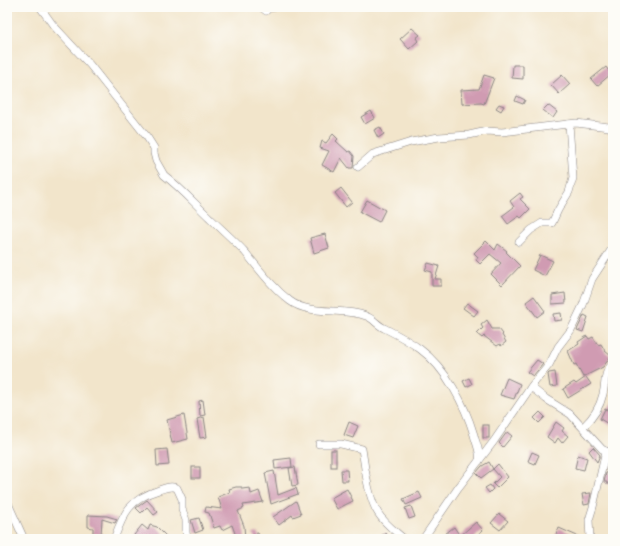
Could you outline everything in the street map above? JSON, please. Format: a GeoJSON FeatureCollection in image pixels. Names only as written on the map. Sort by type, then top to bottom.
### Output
{"type":"FeatureCollection","features":[{"type":"Feature","properties":{"kind":"street"},"geometry":{"type":"LineString","coordinates":[[40,7],[53,25],[90,65],[147,137],[154,148],[156,161],[164,175],[244,251],[280,293],[292,302],[312,310],[346,312],[367,316],[381,327],[405,339],[428,356],[440,370],[461,401],[478,446],[480,456],[479,461]]}},
{"type":"Feature","properties":{"kind":"street"},"geometry":{"type":"LineString","coordinates":[[261,7],[266,11],[269,8],[276,7]]}},
{"type":"Feature","properties":{"kind":"street"},"geometry":{"type":"LineString","coordinates":[[358,167],[373,154],[411,142],[439,137],[469,135],[487,131],[502,132],[576,123],[609,127],[613,130]]}},
{"type":"Feature","properties":{"kind":"street"},"geometry":{"type":"LineString","coordinates":[[519,242],[531,230],[542,223],[552,223],[569,192],[573,178],[569,124]]}},
{"type":"Feature","properties":{"kind":"street"},"geometry":{"type":"LineString","coordinates":[[423,539],[531,387],[549,365],[558,348],[571,330],[592,279],[601,263],[613,247]]}},
{"type":"Feature","properties":{"kind":"street"},"geometry":{"type":"LineString","coordinates":[[583,426],[592,419],[603,394],[606,374],[613,364]]}},
{"type":"Feature","properties":{"kind":"street"},"geometry":{"type":"LineString","coordinates":[[531,387],[546,399],[570,414],[583,426],[598,445],[613,455]]}},
{"type":"Feature","properties":{"kind":"street"},"geometry":{"type":"LineString","coordinates":[[319,444],[341,444],[362,449],[368,485],[377,512],[404,539]]}},
{"type":"Feature","properties":{"kind":"street"},"geometry":{"type":"LineString","coordinates":[[590,539],[589,520],[606,451]]}},
{"type":"Feature","properties":{"kind":"street"},"geometry":{"type":"LineString","coordinates":[[114,539],[123,516],[132,503],[151,492],[170,486],[177,488],[181,496],[182,510],[186,520],[186,532],[188,539]]}},
{"type":"Feature","properties":{"kind":"street"},"geometry":{"type":"LineString","coordinates":[[7,501],[24,539]]}},
{"type":"Feature","properties":{"kind":"building"},"geometry":{"type":"Polygon","coordinates":[[[412,28],[420,35],[416,38],[418,41],[409,49],[400,39],[412,28]]]}},
{"type":"Feature","properties":{"kind":"building"},"geometry":{"type":"Polygon","coordinates":[[[513,65],[523,65],[523,79],[512,78],[513,65]]]}},
{"type":"Feature","properties":{"kind":"building"},"geometry":{"type":"Polygon","coordinates":[[[606,67],[611,74],[597,86],[591,79],[606,67]]]}},
{"type":"Feature","properties":{"kind":"building"},"geometry":{"type":"Polygon","coordinates":[[[484,75],[494,78],[484,104],[462,104],[461,90],[479,89],[484,75]]]}},
{"type":"Feature","properties":{"kind":"building"},"geometry":{"type":"Polygon","coordinates":[[[562,75],[570,84],[559,94],[551,85],[562,75]]]}},
{"type":"Feature","properties":{"kind":"building"},"geometry":{"type":"Polygon","coordinates":[[[517,96],[525,100],[523,104],[515,101],[517,96]]]}},
{"type":"Feature","properties":{"kind":"building"},"geometry":{"type":"Polygon","coordinates":[[[499,104],[504,106],[501,111],[496,108],[499,104]]]}},
{"type":"Feature","properties":{"kind":"building"},"geometry":{"type":"Polygon","coordinates":[[[548,105],[557,112],[553,118],[543,110],[548,105]]]}},
{"type":"Feature","properties":{"kind":"building"},"geometry":{"type":"Polygon","coordinates":[[[371,111],[375,118],[365,124],[361,117],[371,111]]]}},
{"type":"Feature","properties":{"kind":"building"},"geometry":{"type":"Polygon","coordinates":[[[380,127],[384,134],[378,138],[374,130],[380,127]]]}},
{"type":"Feature","properties":{"kind":"building"},"geometry":{"type":"Polygon","coordinates":[[[333,134],[338,139],[336,141],[348,152],[350,151],[354,156],[353,168],[349,168],[341,158],[334,172],[322,165],[329,151],[320,148],[322,141],[326,143],[333,134]]]}},
{"type":"Feature","properties":{"kind":"building"},"geometry":{"type":"Polygon","coordinates":[[[341,188],[352,202],[346,207],[335,193],[341,188]]]}},
{"type":"Feature","properties":{"kind":"building"},"geometry":{"type":"Polygon","coordinates":[[[520,193],[523,197],[520,199],[530,209],[521,218],[519,216],[508,224],[502,216],[514,207],[510,201],[520,193]]]}},
{"type":"Feature","properties":{"kind":"building"},"geometry":{"type":"Polygon","coordinates":[[[367,200],[385,210],[379,222],[360,212],[367,200]]]}},
{"type":"Feature","properties":{"kind":"building"},"geometry":{"type":"Polygon","coordinates":[[[325,234],[329,248],[314,253],[310,238],[325,234]]]}},
{"type":"Feature","properties":{"kind":"building"},"geometry":{"type":"Polygon","coordinates":[[[486,241],[495,250],[498,244],[507,251],[506,252],[520,266],[502,285],[491,274],[501,263],[490,254],[480,264],[476,260],[478,257],[474,253],[486,241]]]}},
{"type":"Feature","properties":{"kind":"building"},"geometry":{"type":"Polygon","coordinates":[[[540,255],[553,261],[545,276],[533,270],[540,255]]]}},
{"type":"Feature","properties":{"kind":"building"},"geometry":{"type":"Polygon","coordinates":[[[428,263],[439,266],[435,279],[441,279],[441,286],[432,286],[432,272],[425,270],[428,263]]]}},
{"type":"Feature","properties":{"kind":"building"},"geometry":{"type":"Polygon","coordinates":[[[565,293],[566,303],[552,304],[552,295],[565,293]]]}},
{"type":"Feature","properties":{"kind":"building"},"geometry":{"type":"Polygon","coordinates":[[[534,296],[545,311],[537,317],[526,302],[534,296]]]}},
{"type":"Feature","properties":{"kind":"building"},"geometry":{"type":"Polygon","coordinates":[[[467,303],[478,311],[474,316],[463,308],[467,303]]]}},
{"type":"Feature","properties":{"kind":"building"},"geometry":{"type":"Polygon","coordinates":[[[561,313],[562,320],[554,321],[553,314],[561,313]]]}},
{"type":"Feature","properties":{"kind":"building"},"geometry":{"type":"Polygon","coordinates":[[[584,315],[588,317],[583,332],[577,330],[584,315]]]}},
{"type":"Feature","properties":{"kind":"building"},"geometry":{"type":"Polygon","coordinates":[[[487,320],[492,329],[499,329],[503,334],[502,335],[506,342],[501,346],[500,344],[497,346],[484,336],[482,338],[477,334],[483,328],[481,325],[487,320]]]}},
{"type":"Feature","properties":{"kind":"building"},"geometry":{"type":"Polygon","coordinates":[[[587,336],[589,339],[593,337],[598,345],[601,344],[605,351],[611,356],[603,367],[583,377],[576,364],[574,365],[568,351],[579,344],[578,342],[587,336]]]}},
{"type":"Feature","properties":{"kind":"building"},"geometry":{"type":"Polygon","coordinates":[[[537,360],[543,364],[533,376],[527,372],[537,360]]]}},
{"type":"Feature","properties":{"kind":"building"},"geometry":{"type":"Polygon","coordinates":[[[555,372],[557,386],[550,387],[548,374],[555,372]]]}},
{"type":"Feature","properties":{"kind":"building"},"geometry":{"type":"Polygon","coordinates":[[[586,377],[591,384],[568,398],[563,389],[574,382],[576,384],[586,377]]]}},
{"type":"Feature","properties":{"kind":"building"},"geometry":{"type":"Polygon","coordinates":[[[469,378],[472,384],[466,387],[463,381],[469,378]]]}},
{"type":"Feature","properties":{"kind":"building"},"geometry":{"type":"Polygon","coordinates":[[[507,378],[520,384],[514,399],[500,395],[507,378]]]}},
{"type":"Feature","properties":{"kind":"building"},"geometry":{"type":"Polygon","coordinates":[[[203,400],[205,415],[200,416],[199,401],[203,400]]]}},
{"type":"Feature","properties":{"kind":"building"},"geometry":{"type":"Polygon","coordinates":[[[613,401],[613,419],[610,425],[600,419],[605,409],[607,410],[613,401]]]}},
{"type":"Feature","properties":{"kind":"building"},"geometry":{"type":"Polygon","coordinates":[[[540,412],[545,417],[539,423],[534,418],[540,412]]]}},
{"type":"Feature","properties":{"kind":"building"},"geometry":{"type":"Polygon","coordinates":[[[184,415],[188,439],[172,443],[167,420],[184,415]]]}},
{"type":"Feature","properties":{"kind":"building"},"geometry":{"type":"Polygon","coordinates":[[[204,417],[207,437],[200,438],[197,419],[204,417]]]}},
{"type":"Feature","properties":{"kind":"building"},"geometry":{"type":"Polygon","coordinates":[[[349,422],[358,426],[353,438],[344,435],[349,422]]]}},
{"type":"Feature","properties":{"kind":"building"},"geometry":{"type":"Polygon","coordinates":[[[556,422],[564,428],[562,431],[568,436],[562,443],[558,438],[555,443],[547,437],[556,422]]]}},
{"type":"Feature","properties":{"kind":"building"},"geometry":{"type":"Polygon","coordinates":[[[483,425],[489,425],[489,438],[483,438],[483,425]]]}},
{"type":"Feature","properties":{"kind":"building"},"geometry":{"type":"Polygon","coordinates":[[[507,432],[512,436],[503,447],[499,443],[507,432]]]}},
{"type":"Feature","properties":{"kind":"building"},"geometry":{"type":"Polygon","coordinates":[[[593,447],[600,455],[597,462],[589,451],[593,447]]]}},
{"type":"Feature","properties":{"kind":"building"},"geometry":{"type":"Polygon","coordinates":[[[167,449],[169,465],[157,466],[156,450],[167,449]]]}},
{"type":"Feature","properties":{"kind":"building"},"geometry":{"type":"Polygon","coordinates":[[[331,450],[336,450],[336,467],[331,467],[331,450]]]}},
{"type":"Feature","properties":{"kind":"building"},"geometry":{"type":"Polygon","coordinates":[[[532,452],[539,455],[535,464],[528,461],[532,452]]]}},
{"type":"Feature","properties":{"kind":"building"},"geometry":{"type":"Polygon","coordinates":[[[578,455],[587,458],[584,470],[575,468],[578,455]]]}},
{"type":"Feature","properties":{"kind":"building"},"geometry":{"type":"Polygon","coordinates":[[[291,458],[292,467],[275,469],[274,460],[291,458]]]}},
{"type":"Feature","properties":{"kind":"building"},"geometry":{"type":"Polygon","coordinates":[[[489,462],[493,469],[481,478],[476,473],[482,466],[489,462]]]}},
{"type":"Feature","properties":{"kind":"building"},"geometry":{"type":"Polygon","coordinates":[[[498,464],[508,477],[497,488],[493,484],[500,477],[493,469],[498,464]]]}},
{"type":"Feature","properties":{"kind":"building"},"geometry":{"type":"Polygon","coordinates":[[[192,467],[200,467],[200,478],[192,478],[192,467]]]}},
{"type":"Feature","properties":{"kind":"building"},"geometry":{"type":"Polygon","coordinates":[[[295,467],[298,485],[292,486],[289,468],[295,467]]]}},
{"type":"Feature","properties":{"kind":"building"},"geometry":{"type":"Polygon","coordinates":[[[341,470],[347,470],[348,481],[342,481],[341,470]]]}},
{"type":"Feature","properties":{"kind":"building"},"geometry":{"type":"Polygon","coordinates":[[[274,471],[278,495],[296,488],[298,494],[271,504],[265,473],[274,471]]]}},
{"type":"Feature","properties":{"kind":"building"},"geometry":{"type":"Polygon","coordinates":[[[613,472],[613,484],[607,484],[607,482],[604,482],[606,473],[613,472]]]}},
{"type":"Feature","properties":{"kind":"building"},"geometry":{"type":"Polygon","coordinates":[[[490,485],[493,489],[489,493],[485,488],[490,485]]]}},
{"type":"Feature","properties":{"kind":"building"},"geometry":{"type":"Polygon","coordinates":[[[242,487],[242,489],[250,488],[251,494],[259,491],[263,502],[243,505],[244,508],[238,511],[244,526],[245,539],[237,539],[232,525],[222,530],[220,526],[214,528],[209,513],[205,512],[206,507],[222,509],[218,497],[230,492],[229,489],[242,487]]]}},
{"type":"Feature","properties":{"kind":"building"},"geometry":{"type":"Polygon","coordinates":[[[347,489],[353,501],[337,509],[331,498],[347,489]]]}},
{"type":"Feature","properties":{"kind":"building"},"geometry":{"type":"Polygon","coordinates":[[[419,492],[422,498],[406,505],[403,499],[419,492]]]}},
{"type":"Feature","properties":{"kind":"building"},"geometry":{"type":"Polygon","coordinates":[[[591,493],[589,504],[584,505],[582,494],[591,493]]]}},
{"type":"Feature","properties":{"kind":"building"},"geometry":{"type":"Polygon","coordinates":[[[147,500],[158,512],[154,515],[147,507],[141,513],[136,508],[147,500]]]}},
{"type":"Feature","properties":{"kind":"building"},"geometry":{"type":"Polygon","coordinates":[[[296,501],[301,514],[293,517],[292,515],[279,525],[273,517],[296,501]]]}},
{"type":"Feature","properties":{"kind":"building"},"geometry":{"type":"Polygon","coordinates":[[[411,506],[415,517],[409,519],[405,508],[411,506]]]}},
{"type":"Feature","properties":{"kind":"building"},"geometry":{"type":"Polygon","coordinates":[[[499,514],[508,521],[500,530],[491,523],[499,514]]]}},
{"type":"Feature","properties":{"kind":"building"},"geometry":{"type":"Polygon","coordinates":[[[88,515],[107,516],[117,519],[115,523],[102,519],[101,535],[93,534],[93,528],[88,527],[88,515]]]}},
{"type":"Feature","properties":{"kind":"building"},"geometry":{"type":"Polygon","coordinates":[[[199,518],[203,530],[195,533],[191,520],[199,518]]]}},
{"type":"Feature","properties":{"kind":"building"},"geometry":{"type":"Polygon","coordinates":[[[476,522],[483,530],[473,539],[448,539],[445,534],[454,527],[460,536],[476,522]]]}},
{"type":"Feature","properties":{"kind":"building"},"geometry":{"type":"Polygon","coordinates":[[[142,525],[148,530],[150,525],[157,527],[169,539],[139,539],[134,535],[142,525]]]}},
{"type":"Feature","properties":{"kind":"building"},"geometry":{"type":"Polygon","coordinates":[[[559,528],[584,539],[554,539],[559,528]]]}},
{"type":"Feature","properties":{"kind":"building"},"geometry":{"type":"Polygon","coordinates":[[[258,533],[260,539],[255,539],[253,534],[258,533]]]}},
{"type":"Feature","properties":{"kind":"building"},"geometry":{"type":"Polygon","coordinates":[[[386,533],[389,539],[375,539],[386,533]]]}}]}
